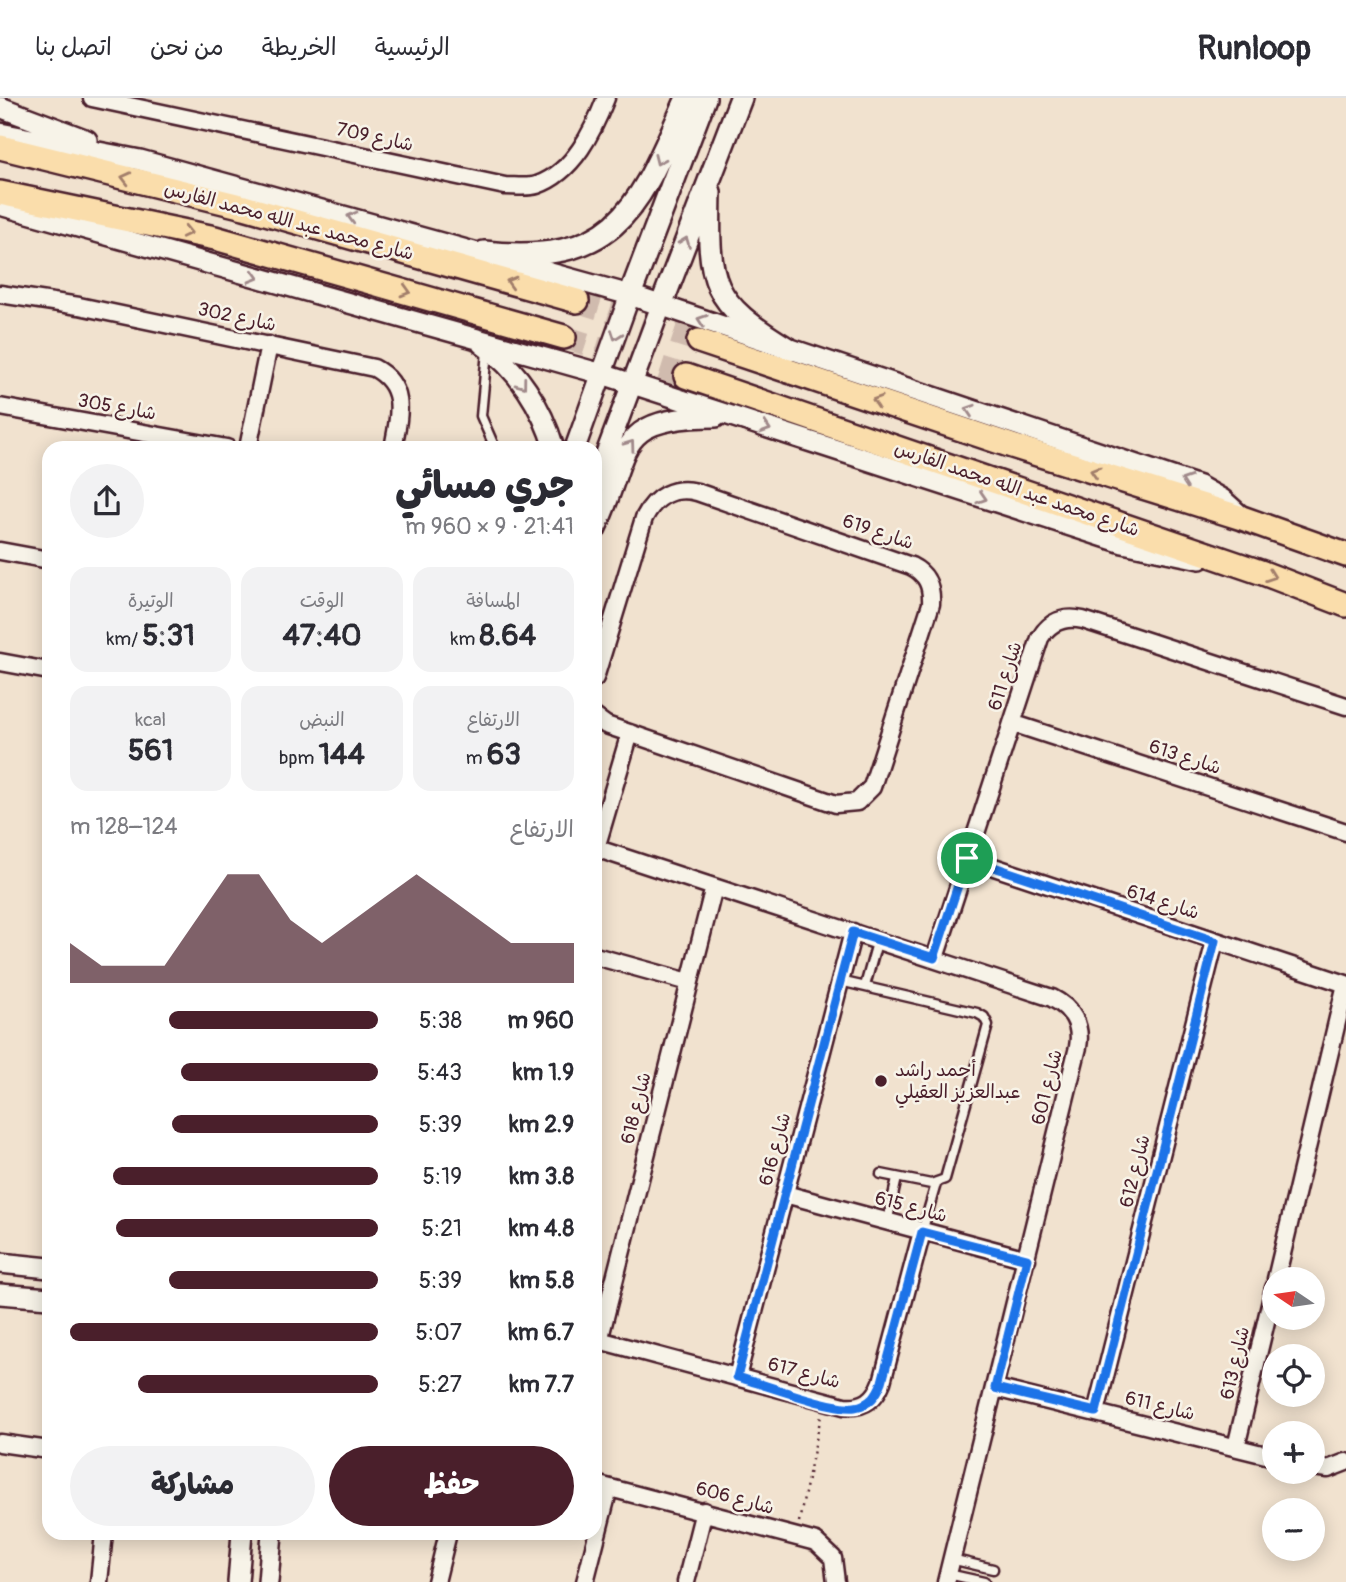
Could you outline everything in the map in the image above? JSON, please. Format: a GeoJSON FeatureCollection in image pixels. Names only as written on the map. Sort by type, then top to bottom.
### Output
{"type":"FeatureCollection","features":[{"type":"Feature","properties":{"kind":"main road"},"geometry":{"type":"LineString","coordinates":[[484,253],[525,257],[561,252],[591,241],[618,223],[648,184],[687,98]]}},
{"type":"Feature","properties":{"kind":"main road"},"geometry":{"type":"LineString","coordinates":[[630,295],[705,98]]}},
{"type":"Feature","properties":{"kind":"main road"},"geometry":{"type":"LineString","coordinates":[[661,306],[741,98]]}},
{"type":"Feature","properties":{"kind":"main road","name":"شارع محمد عبد الله محمد الفارس"},"geometry":{"type":"LineString","coordinates":[[0,147],[244,207],[577,301]]}},
{"type":"Feature","properties":{"kind":"main road"},"geometry":{"type":"LineString","coordinates":[[711,175],[710,259],[718,288],[742,320],[790,350]]}},
{"type":"Feature","properties":{"kind":"main road","name":"شارع محمد عبد الله محمد الفارس"},"geometry":{"type":"LineString","coordinates":[[0,193],[215,238],[564,337]]}},
{"type":"Feature","properties":{"kind":"main road","name":"شارع محمد عبد الله محمد الفارس"},"geometry":{"type":"LineString","coordinates":[[699,341],[1012,446],[1242,518],[1346,555]]}},
{"type":"Feature","properties":{"kind":"main road","name":"شارع محمد عبد الله محمد الفارس"},"geometry":{"type":"LineString","coordinates":[[685,376],[1227,561],[1346,605]]}},
{"type":"Feature","properties":{"kind":"street","name":"شارع 709"},"geometry":{"type":"LineString","coordinates":[[92,98],[505,186],[536,186],[562,171],[593,132],[606,98]]}},
{"type":"Feature","properties":{"kind":"street"},"geometry":{"type":"LineString","coordinates":[[0,107],[140,160]]}},
{"type":"Feature","properties":{"kind":"street"},"geometry":{"type":"LineString","coordinates":[[0,133],[140,160],[630,295],[1199,486],[1222,499],[1242,518]]}},
{"type":"Feature","properties":{"kind":"street"},"geometry":{"type":"LineString","coordinates":[[0,205],[480,343],[602,374],[1123,543],[1171,555],[1227,561]]}},
{"type":"Feature","properties":{"kind":"street","name":"شارع 302"},"geometry":{"type":"LineString","coordinates":[[0,293],[367,366],[388,377],[397,390],[401,406],[394,441]]}},
{"type":"Feature","properties":{"kind":"street"},"geometry":{"type":"LineString","coordinates":[[578,441],[630,295]]}},
{"type":"Feature","properties":{"kind":"street"},"geometry":{"type":"LineString","coordinates":[[602,464],[661,306]]}},
{"type":"Feature","properties":{"kind":"street"},"geometry":{"type":"LineString","coordinates":[[480,343],[525,387],[543,418],[551,441]]}},
{"type":"Feature","properties":{"kind":"street"},"geometry":{"type":"LineString","coordinates":[[249,441],[269,345]]}},
{"type":"Feature","properties":{"kind":"street","name":"شارع 305"},"geometry":{"type":"LineString","coordinates":[[0,407],[189,441]]}},
{"type":"Feature","properties":{"kind":"street"},"geometry":{"type":"LineString","coordinates":[[602,511],[624,452],[639,433],[671,418],[734,417]]}},
{"type":"Feature","properties":{"kind":"street","name":"شارع 619"},"geometry":{"type":"LineString","coordinates":[[602,655],[644,518],[658,499],[672,491],[689,490],[710,496],[911,566],[926,577],[931,604],[872,787],[857,802],[836,804],[630,733],[602,720]]}},
{"type":"Feature","properties":{"kind":"street"},"geometry":{"type":"LineString","coordinates":[[0,551],[42,559]]}},
{"type":"Feature","properties":{"kind":"street","name":"شارع 611"},"geometry":{"type":"LineString","coordinates":[[934,958],[1040,638],[1054,623],[1068,618],[1083,620],[1346,706]]}},
{"type":"Feature","properties":{"kind":"street"},"geometry":{"type":"LineString","coordinates":[[0,662],[42,670]]}},
{"type":"Feature","properties":{"kind":"street","name":"شارع 613"},"geometry":{"type":"LineString","coordinates":[[1012,723],[1346,832]]}},
{"type":"Feature","properties":{"kind":"street"},"geometry":{"type":"LineString","coordinates":[[602,828],[630,733]]}},
{"type":"Feature","properties":{"kind":"street","name":"شارع 601"},"geometry":{"type":"LineString","coordinates":[[602,850],[1052,998],[1065,1006],[1077,1025],[1078,1047],[948,1572]]}},
{"type":"Feature","properties":{"kind":"street","name":"شارع 614"},"geometry":{"type":"LineString","coordinates":[[967,858],[1346,984]]}},
{"type":"Feature","properties":{"kind":"street","name":"شارع 618"},"geometry":{"type":"LineString","coordinates":[[602,1321],[714,887]]}},
{"type":"Feature","properties":{"kind":"street","name":"شارع 616"},"geometry":{"type":"LineString","coordinates":[[737,1377],[853,932]]}},
{"type":"Feature","properties":{"kind":"street","name":"شارع 612"},"geometry":{"type":"LineString","coordinates":[[1096,1412],[1215,941]]}},
{"type":"Feature","properties":{"kind":"street"},"geometry":{"type":"LineString","coordinates":[[602,958],[689,982]]}},
{"type":"Feature","properties":{"kind":"street"},"geometry":{"type":"LineString","coordinates":[[1279,1267],[1346,984]]}},
{"type":"Feature","properties":{"kind":"street","name":"شارع 615"},"geometry":{"type":"LineString","coordinates":[[785,1194],[1027,1259]]}},
{"type":"Feature","properties":{"kind":"street","name":"شارع 617"},"geometry":{"type":"LineString","coordinates":[[602,1341],[854,1407],[872,1399],[879,1391],[922,1232]]}},
{"type":"Feature","properties":{"kind":"street"},"geometry":{"type":"LineString","coordinates":[[0,1263],[42,1267]]}},
{"type":"Feature","properties":{"kind":"street"},"geometry":{"type":"LineString","coordinates":[[0,1294],[42,1297]]}},
{"type":"Feature","properties":{"kind":"street","name":"شارع 613"},"geometry":{"type":"LineString","coordinates":[[1236,1447],[1264,1330]]}},
{"type":"Feature","properties":{"kind":"street","name":"شارع 611"},"geometry":{"type":"LineString","coordinates":[[995,1388],[1262,1454]]}},
{"type":"Feature","properties":{"kind":"street"},"geometry":{"type":"LineString","coordinates":[[0,1443],[42,1449]]}},
{"type":"Feature","properties":{"kind":"street"},"geometry":{"type":"LineString","coordinates":[[1325,1468],[1346,1462]]}},
{"type":"Feature","properties":{"kind":"street","name":"شارع 606"},"geometry":{"type":"LineString","coordinates":[[602,1486],[816,1542],[829,1551],[836,1566],[836,1582]]}},
{"type":"Feature","properties":{"kind":"street"},"geometry":{"type":"LineString","coordinates":[[687,1582],[704,1511]]}},
{"type":"Feature","properties":{"kind":"street"},"geometry":{"type":"LineString","coordinates":[[99,1582],[103,1540]]}},
{"type":"Feature","properties":{"kind":"street"},"geometry":{"type":"LineString","coordinates":[[238,1582],[241,1540]]}},
{"type":"Feature","properties":{"kind":"street"},"geometry":{"type":"LineString","coordinates":[[268,1582],[271,1540]]}},
{"type":"Feature","properties":{"kind":"street"},"geometry":{"type":"LineString","coordinates":[[436,1582],[447,1540]]}},
{"type":"Feature","properties":{"kind":"street"},"geometry":{"type":"LineString","coordinates":[[585,1582],[592,1540]]}},
{"type":"Feature","properties":{"kind":"lane"},"geometry":{"type":"LineString","coordinates":[[480,343],[481,416],[492,441]]}},
{"type":"Feature","properties":{"kind":"lane"},"geometry":{"type":"LineString","coordinates":[[865,986],[878,939]]}},
{"type":"Feature","properties":{"kind":"lane"},"geometry":{"type":"LineString","coordinates":[[840,981],[977,1013],[986,1020],[987,1030],[951,1169],[945,1179],[936,1184],[881,1174]]}},
{"type":"Feature","properties":{"kind":"lane"},"geometry":{"type":"LineString","coordinates":[[887,1223],[897,1178]]}},
{"type":"Feature","properties":{"kind":"lane"},"geometry":{"type":"LineString","coordinates":[[922,1232],[936,1184]]}},
{"type":"Feature","properties":{"kind":"lane"},"geometry":{"type":"LineString","coordinates":[[948,1572],[993,1569]]}},
{"type":"Feature","properties":{"kind":"lane"},"geometry":{"type":"LineString","coordinates":[[948,1572],[984,1582]]}},
{"type":"Feature","properties":{"kind":"path"},"geometry":{"type":"LineString","coordinates":[[796,1536],[824,1401]]}},
{"type":"Feature","properties":{"kind":"tunnel"},"geometry":{"type":"LineString","coordinates":[[577,301],[699,341]]}},
{"type":"Feature","properties":{"kind":"tunnel"},"geometry":{"type":"LineString","coordinates":[[564,337],[686,376]]}},
{"type":"Feature","properties":{"kind":"place","name":"أحمد راشد عبدالعزيز العقيلي"},"geometry":{"type":"Point","coordinates":[881,1081]}},
{"type":"Feature","properties":{"kind":"route"},"geometry":{"type":"LineString","coordinates":[[967,858],[1215,941],[1096,1412],[995,1388],[1027,1259],[922,1232],[882,1382],[872,1399],[864,1405],[844,1406],[737,1377],[853,932],[934,958],[967,858]]}}]}
